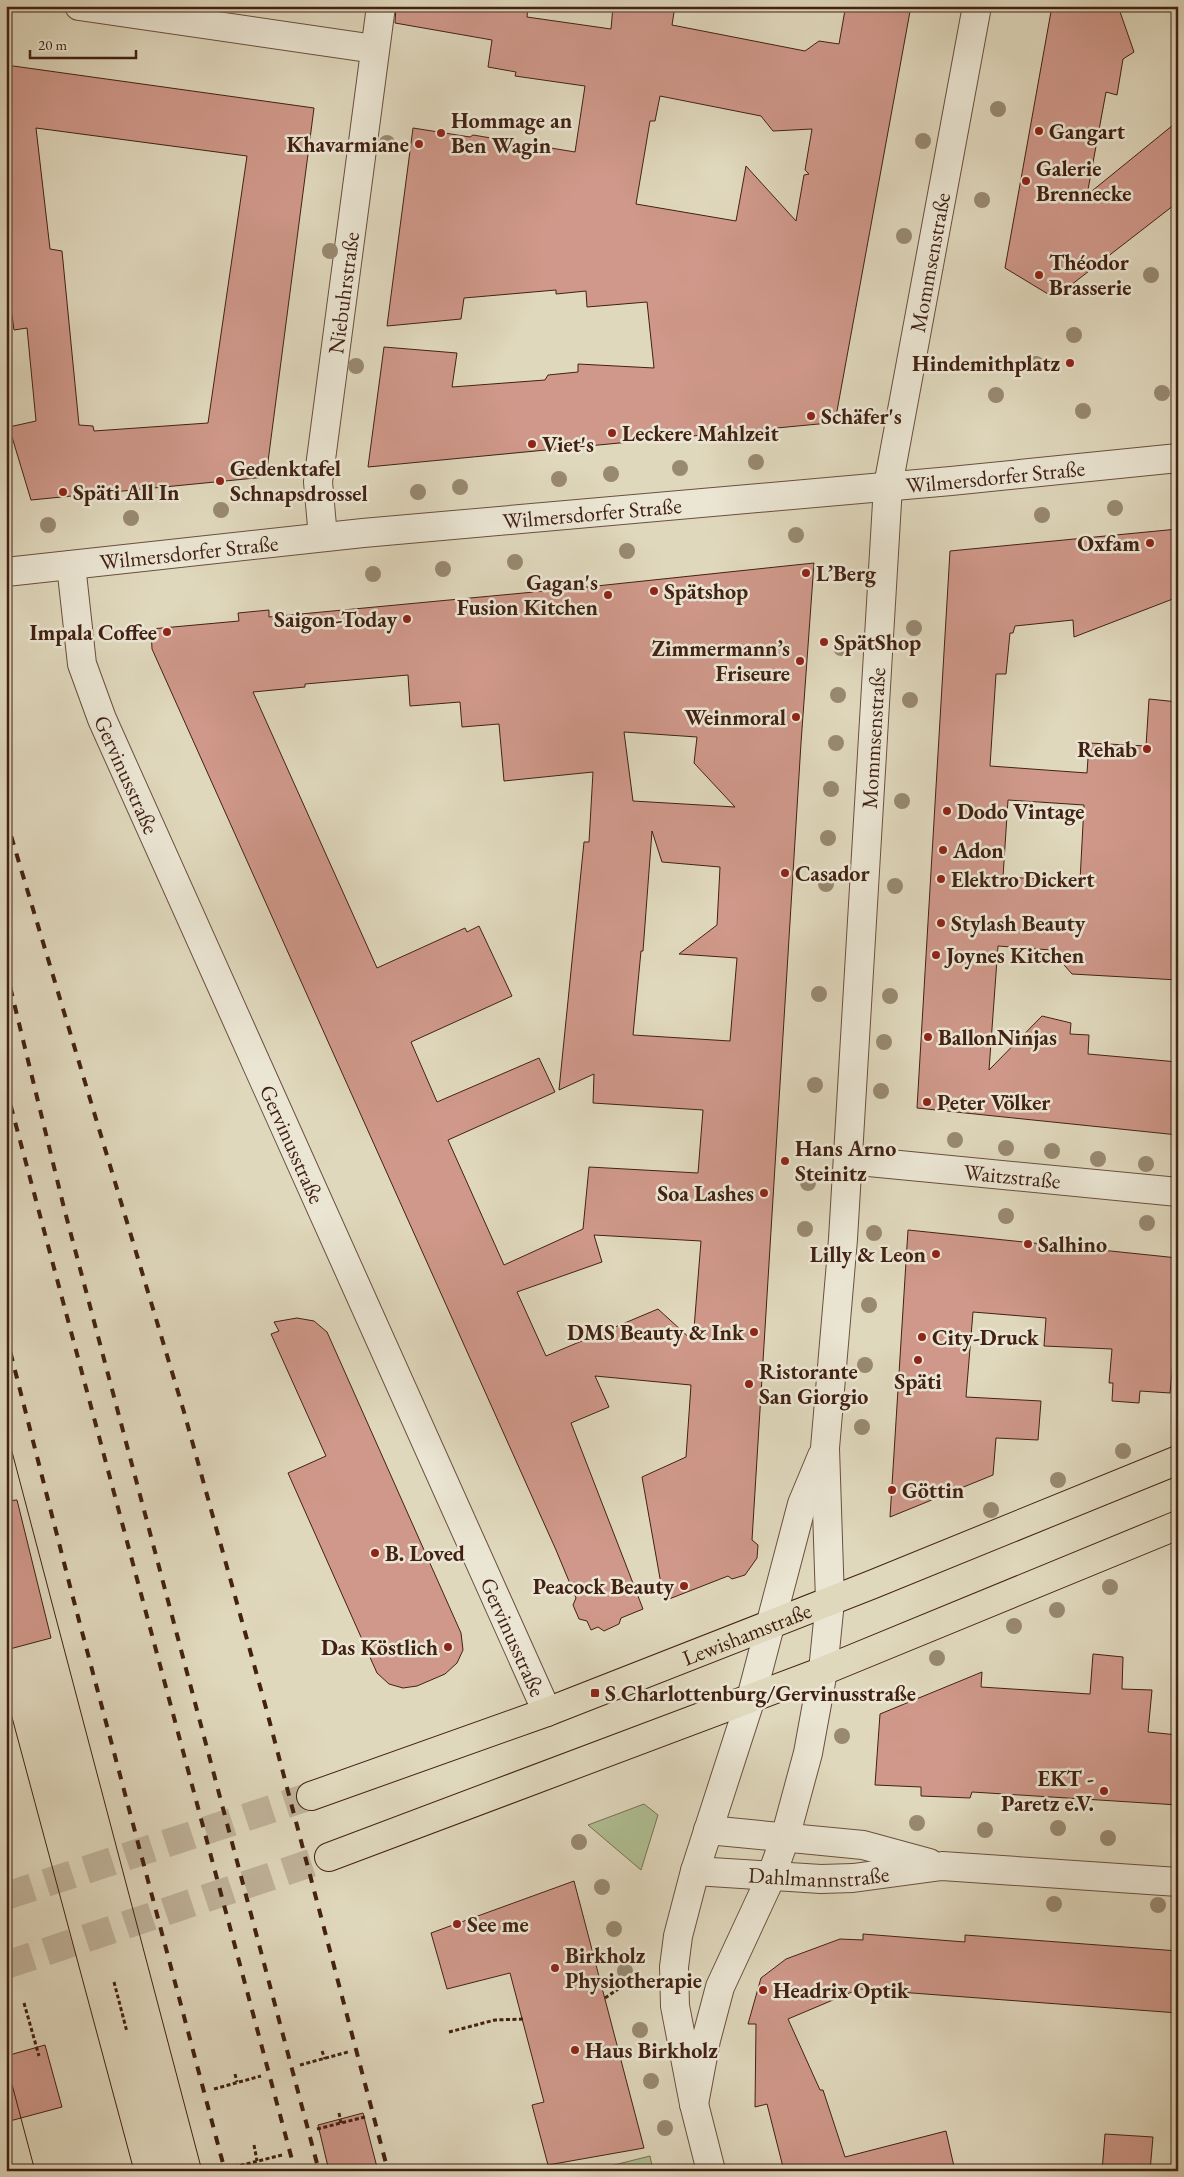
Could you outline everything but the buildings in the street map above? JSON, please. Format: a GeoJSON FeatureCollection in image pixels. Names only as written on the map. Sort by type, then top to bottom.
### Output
{"type":"FeatureCollection","features":[{"type":"Feature","properties":{"kind":"main road","name":"Lewishamstraße"},"geometry":{"type":"LineString","coordinates":[[311,1796],[548,1712],[770,1625],[1178,1460]]}},
{"type":"Feature","properties":{"kind":"main road"},"geometry":{"type":"LineString","coordinates":[[328,1857],[823,1670],[1178,1525]]}},
{"type":"Feature","properties":{"kind":"street"},"geometry":{"type":"LineString","coordinates":[[79,6],[375,49]]}},
{"type":"Feature","properties":{"kind":"street","name":"Niebuhrstraße"},"geometry":{"type":"LineString","coordinates":[[322,537],[318,482],[381,6]]}},
{"type":"Feature","properties":{"kind":"street","name":"Mommsenstraße"},"geometry":{"type":"LineString","coordinates":[[823,1670],[830,1601],[825,1448],[843,1239],[888,486],[977,6]]}},
{"type":"Feature","properties":{"kind":"street","name":"Wilmersdorfer Straße"},"geometry":{"type":"LineString","coordinates":[[6,572],[322,537],[1178,458]]}},
{"type":"Feature","properties":{"kind":"street","name":"Gervinusstraße"},"geometry":{"type":"LineString","coordinates":[[71,565],[82,664],[102,718],[548,1712]]}},
{"type":"Feature","properties":{"kind":"street","name":"Waitzstraße"},"geometry":{"type":"LineString","coordinates":[[848,1160],[1178,1192]]}},
{"type":"Feature","properties":{"kind":"street","name":"Mommsenstraße"},"geometry":{"type":"LineString","coordinates":[[770,1625],[802,1504],[825,1448]]}},
{"type":"Feature","properties":{"kind":"street"},"geometry":{"type":"LineString","coordinates":[[711,2171],[694,2104],[675,2006],[674,1967],[684,1909],[751,1698],[770,1625]]}},
{"type":"Feature","properties":{"kind":"street"},"geometry":{"type":"LineString","coordinates":[[694,2104],[706,2040],[720,1987],[771,1877],[785,1838],[808,1753],[823,1670]]}},
{"type":"Feature","properties":{"kind":"street","name":"Dahlmannstraße"},"geometry":{"type":"LineString","coordinates":[[708,1830],[863,1845],[942,1866],[1178,1882]]}},
{"type":"Feature","properties":{"kind":"street","name":"Dahlmannstraße"},"geometry":{"type":"LineString","coordinates":[[695,1871],[821,1879],[853,1878],[942,1866]]}},
{"type":"Feature","properties":{"kind":"path"},"geometry":{"type":"LineString","coordinates":[[114,1982],[127,2032]]}},
{"type":"Feature","properties":{"kind":"path"},"geometry":{"type":"LineString","coordinates":[[605,1998],[627,1983]]}},
{"type":"Feature","properties":{"kind":"path"},"geometry":{"type":"LineString","coordinates":[[24,2003],[38,2056]]}},
{"type":"Feature","properties":{"kind":"path"},"geometry":{"type":"LineString","coordinates":[[449,2032],[495,2020],[523,2019]]}},
{"type":"Feature","properties":{"kind":"path"},"geometry":{"type":"LineString","coordinates":[[322,2051],[324,2059]]}},
{"type":"Feature","properties":{"kind":"path"},"geometry":{"type":"LineString","coordinates":[[300,2065],[348,2052]]}},
{"type":"Feature","properties":{"kind":"path"},"geometry":{"type":"LineString","coordinates":[[235,2074],[237,2082]]}},
{"type":"Feature","properties":{"kind":"path"},"geometry":{"type":"LineString","coordinates":[[214,2089],[261,2076]]}},
{"type":"Feature","properties":{"kind":"path"},"geometry":{"type":"LineString","coordinates":[[339,2113],[341,2123]]}},
{"type":"Feature","properties":{"kind":"path"},"geometry":{"type":"LineString","coordinates":[[317,2129],[365,2117]]}},
{"type":"Feature","properties":{"kind":"path"},"geometry":{"type":"LineString","coordinates":[[254,2145],[258,2161]]}},
{"type":"Feature","properties":{"kind":"path"},"geometry":{"type":"LineString","coordinates":[[234,2167],[282,2155]]}},
{"type":"Feature","properties":{"kind":"green space"},"geometry":{"type":"Polygon","coordinates":[[[644,1804],[658,1815],[641,1870],[588,1825],[644,1804]]]}},
{"type":"Feature","properties":{"kind":"green space"},"geometry":{"type":"Polygon","coordinates":[[[650,2156],[653,2171],[590,2171],[650,2156]]]}},
{"type":"Feature","properties":{"kind":"tunnel"},"geometry":{"type":"LineString","coordinates":[[6,1896],[311,1796]]}},
{"type":"Feature","properties":{"kind":"tunnel"},"geometry":{"type":"LineString","coordinates":[[6,1965],[329,1857]]}},
{"type":"Feature","properties":{"kind":"tram line"},"geometry":{"type":"LineString","coordinates":[[6,1429],[202,2171]]}},
{"type":"Feature","properties":{"kind":"tram line"},"geometry":{"type":"LineString","coordinates":[[6,1695],[134,2171]]}},
{"type":"Feature","properties":{"kind":"tram line"},"geometry":{"type":"LineString","coordinates":[[6,2062],[35,2171]]}},
{"type":"Feature","properties":{"kind":"railway"},"geometry":{"type":"LineString","coordinates":[[6,819],[184,1412],[266,1708],[388,2171]]}},
{"type":"Feature","properties":{"kind":"railway"},"geometry":{"type":"LineString","coordinates":[[6,970],[64,1208],[319,2171]]}},
{"type":"Feature","properties":{"kind":"railway"},"geometry":{"type":"LineString","coordinates":[[6,1088],[295,2171]]}},
{"type":"Feature","properties":{"kind":"railway"},"geometry":{"type":"LineString","coordinates":[[6,1335],[72,1594],[225,2171]]}},
{"type":"Feature","properties":{"kind":"place","name":"Gangart"},"geometry":{"type":"Point","coordinates":[1039,131]}},
{"type":"Feature","properties":{"kind":"place","name":"Hommage an Ben Wagin"},"geometry":{"type":"Point","coordinates":[441,133]}},
{"type":"Feature","properties":{"kind":"place","name":"Khavarmiane"},"geometry":{"type":"Point","coordinates":[419,144]}},
{"type":"Feature","properties":{"kind":"place","name":"Galerie Brennecke"},"geometry":{"type":"Point","coordinates":[1026,181]}},
{"type":"Feature","properties":{"kind":"place","name":"Théodor Brasserie"},"geometry":{"type":"Point","coordinates":[1039,275]}},
{"type":"Feature","properties":{"kind":"place","name":"Hindemithplatz"},"geometry":{"type":"Point","coordinates":[1070,363]}},
{"type":"Feature","properties":{"kind":"place","name":"Schäfer's"},"geometry":{"type":"Point","coordinates":[811,416]}},
{"type":"Feature","properties":{"kind":"place","name":"Leckere Mahlzeit"},"geometry":{"type":"Point","coordinates":[612,433]}},
{"type":"Feature","properties":{"kind":"place","name":"Viet's"},"geometry":{"type":"Point","coordinates":[532,444]}},
{"type":"Feature","properties":{"kind":"place","name":"Gedenktafel Schnapsdrossel"},"geometry":{"type":"Point","coordinates":[220,481]}},
{"type":"Feature","properties":{"kind":"place","name":"Späti All In"},"geometry":{"type":"Point","coordinates":[63,492]}},
{"type":"Feature","properties":{"kind":"place","name":"Oxfam"},"geometry":{"type":"Point","coordinates":[1150,543]}},
{"type":"Feature","properties":{"kind":"place","name":"L’Berg"},"geometry":{"type":"Point","coordinates":[806,573]}},
{"type":"Feature","properties":{"kind":"place","name":"Spätshop"},"geometry":{"type":"Point","coordinates":[654,591]}},
{"type":"Feature","properties":{"kind":"place","name":"Gagan's Fusion Kitchen"},"geometry":{"type":"Point","coordinates":[608,595]}},
{"type":"Feature","properties":{"kind":"place","name":"Saigon-Today"},"geometry":{"type":"Point","coordinates":[407,619]}},
{"type":"Feature","properties":{"kind":"place","name":"Impala Coffee"},"geometry":{"type":"Point","coordinates":[167,632]}},
{"type":"Feature","properties":{"kind":"place","name":"SpätShop"},"geometry":{"type":"Point","coordinates":[824,642]}},
{"type":"Feature","properties":{"kind":"place","name":"Zimmermann’s Friseure"},"geometry":{"type":"Point","coordinates":[800,661]}},
{"type":"Feature","properties":{"kind":"place","name":"Weinmoral"},"geometry":{"type":"Point","coordinates":[796,717]}},
{"type":"Feature","properties":{"kind":"place","name":"Rehab"},"geometry":{"type":"Point","coordinates":[1147,749]}},
{"type":"Feature","properties":{"kind":"place","name":"Dodo Vintage"},"geometry":{"type":"Point","coordinates":[947,811]}},
{"type":"Feature","properties":{"kind":"place","name":"Adon"},"geometry":{"type":"Point","coordinates":[943,850]}},
{"type":"Feature","properties":{"kind":"place","name":"Casador"},"geometry":{"type":"Point","coordinates":[785,873]}},
{"type":"Feature","properties":{"kind":"place","name":"Elektro Dickert"},"geometry":{"type":"Point","coordinates":[941,879]}},
{"type":"Feature","properties":{"kind":"place","name":"Stylash Beauty"},"geometry":{"type":"Point","coordinates":[941,923]}},
{"type":"Feature","properties":{"kind":"place","name":"Joynes Kitchen"},"geometry":{"type":"Point","coordinates":[936,955]}},
{"type":"Feature","properties":{"kind":"place","name":"BallonNinjas"},"geometry":{"type":"Point","coordinates":[928,1037]}},
{"type":"Feature","properties":{"kind":"place","name":"Peter Völker"},"geometry":{"type":"Point","coordinates":[927,1102]}},
{"type":"Feature","properties":{"kind":"place","name":"Hans Arno Steinitz"},"geometry":{"type":"Point","coordinates":[785,1161]}},
{"type":"Feature","properties":{"kind":"place","name":"Soa Lashes"},"geometry":{"type":"Point","coordinates":[764,1193]}},
{"type":"Feature","properties":{"kind":"place","name":"Salhino"},"geometry":{"type":"Point","coordinates":[1028,1244]}},
{"type":"Feature","properties":{"kind":"place","name":"Lilly & Leon"},"geometry":{"type":"Point","coordinates":[936,1254]}},
{"type":"Feature","properties":{"kind":"place","name":"DMS Beauty & Ink"},"geometry":{"type":"Point","coordinates":[754,1332]}},
{"type":"Feature","properties":{"kind":"place","name":"City-Druck"},"geometry":{"type":"Point","coordinates":[922,1337]}},
{"type":"Feature","properties":{"kind":"place","name":"Späti"},"geometry":{"type":"Point","coordinates":[918,1360]}},
{"type":"Feature","properties":{"kind":"place","name":"Ristorante San Giorgio"},"geometry":{"type":"Point","coordinates":[749,1384]}},
{"type":"Feature","properties":{"kind":"place","name":"Göttin"},"geometry":{"type":"Point","coordinates":[892,1490]}},
{"type":"Feature","properties":{"kind":"place","name":"B. Loved"},"geometry":{"type":"Point","coordinates":[375,1553]}},
{"type":"Feature","properties":{"kind":"place","name":"Peacock Beauty"},"geometry":{"type":"Point","coordinates":[684,1586]}},
{"type":"Feature","properties":{"kind":"place","name":"Das Köstlich"},"geometry":{"type":"Point","coordinates":[448,1647]}},
{"type":"Feature","properties":{"kind":"place","name":"S Charlottenburg/Gervinusstraße"},"geometry":{"type":"Point","coordinates":[595,1693]}},
{"type":"Feature","properties":{"kind":"place","name":"EKT - Paretz e.V."},"geometry":{"type":"Point","coordinates":[1104,1791]}},
{"type":"Feature","properties":{"kind":"place","name":"See me"},"geometry":{"type":"Point","coordinates":[457,1924]}},
{"type":"Feature","properties":{"kind":"place","name":"Birkholz Physiotherapie"},"geometry":{"type":"Point","coordinates":[555,1968]}},
{"type":"Feature","properties":{"kind":"place","name":"Headrix Optik"},"geometry":{"type":"Point","coordinates":[763,1990]}},
{"type":"Feature","properties":{"kind":"place","name":"Haus Birkholz"},"geometry":{"type":"Point","coordinates":[575,2050]}}]}
